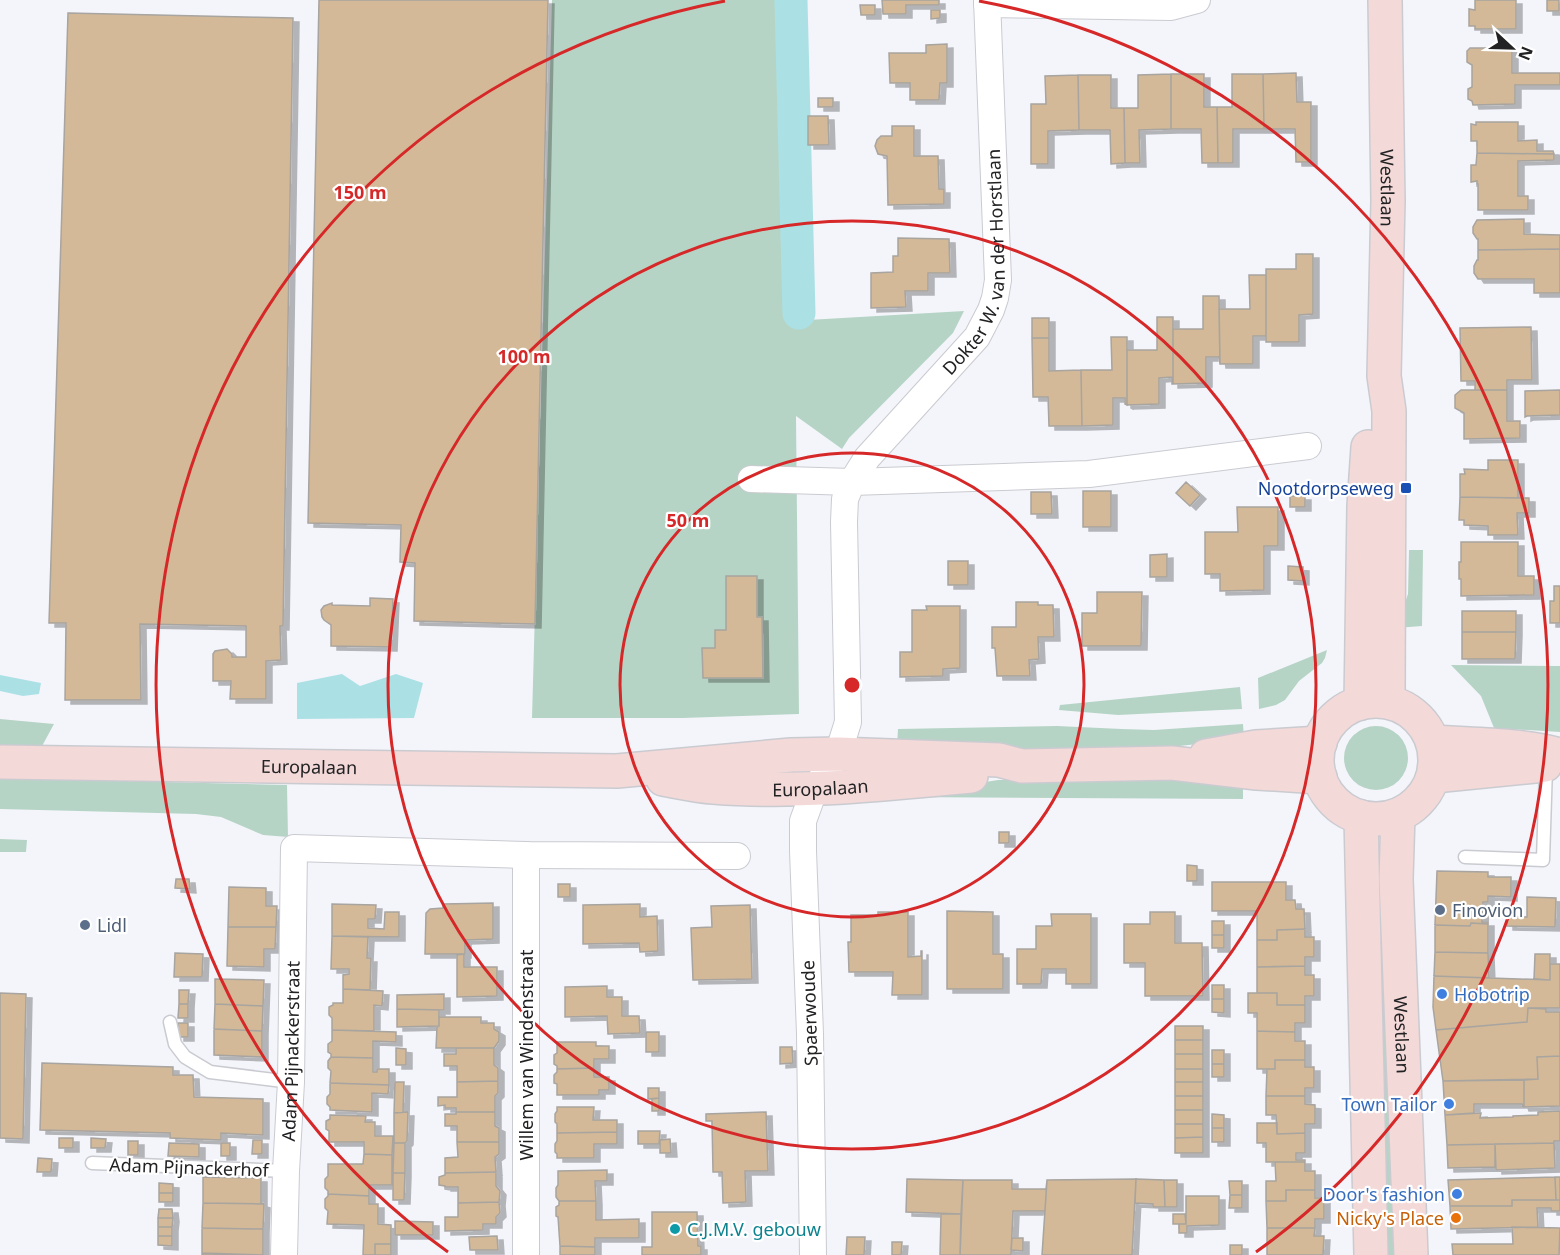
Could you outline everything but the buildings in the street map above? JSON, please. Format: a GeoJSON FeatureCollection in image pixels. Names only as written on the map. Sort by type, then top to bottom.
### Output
{"type":"FeatureCollection","features":[{"type":"Feature","properties":{"kind":"main road","name":"Westlaan"},"geometry":{"type":"LineString","coordinates":[[1375,703],[1388,505],[1389,411],[1384,376],[1388,201],[1385,0]]}},
{"type":"Feature","properties":{"kind":"main road"},"geometry":{"type":"LineString","coordinates":[[1375,703],[1398,705],[1416,716],[1433,742],[1434,776],[1420,800],[1398,815],[1383,819],[1351,814],[1328,795],[1320,777],[1317,760],[1320,742],[1332,720],[1346,710],[1375,703]]}},
{"type":"Feature","properties":{"kind":"main road","name":"Europalaan"},"geometry":{"type":"LineString","coordinates":[[1172,763],[1256,747],[1320,742]]}},
{"type":"Feature","properties":{"kind":"main road"},"geometry":{"type":"LineString","coordinates":[[1433,742],[1494,745],[1553,758]]}},
{"type":"Feature","properties":{"kind":"main road","name":"Europalaan"},"geometry":{"type":"LineString","coordinates":[[0,762],[617,771],[791,755],[826,773],[999,760],[1022,766],[1172,763],[1257,773],[1320,777]]}},
{"type":"Feature","properties":{"kind":"main road"},"geometry":{"type":"LineString","coordinates":[[1434,776],[1553,758]]}},
{"type":"Feature","properties":{"kind":"main road","name":"Westlaan"},"geometry":{"type":"LineString","coordinates":[[1398,815],[1396,879],[1411,1255]]}},
{"type":"Feature","properties":{"kind":"main road","name":"Westlaan"},"geometry":{"type":"LineString","coordinates":[[1360,817],[1371,1255]]}},
{"type":"Feature","properties":{"kind":"street","name":"Dokter W. van der Horstlaan"},"geometry":{"type":"LineString","coordinates":[[826,773],[848,722],[843,522],[845,499],[852,482],[867,458],[977,337],[995,298],[998,279],[987,2],[1171,8],[1197,0]]}},
{"type":"Feature","properties":{"kind":"street"},"geometry":{"type":"LineString","coordinates":[[751,479],[852,482],[1089,474],[1308,446]]}},
{"type":"Feature","properties":{"kind":"street","name":"Spaerwoude"},"geometry":{"type":"LineString","coordinates":[[813,1255],[810,1034],[803,821],[826,773]]}},
{"type":"Feature","properties":{"kind":"street","name":"Adam Pijnackerstraat"},"geometry":{"type":"LineString","coordinates":[[284,1255],[291,1082],[294,848],[526,855]]}},
{"type":"Feature","properties":{"kind":"street"},"geometry":{"type":"LineString","coordinates":[[526,855],[737,856]]}},
{"type":"Feature","properties":{"kind":"street","name":"Willem van Windenstraat"},"geometry":{"type":"LineString","coordinates":[[525,1255],[526,855]]}},
{"type":"Feature","properties":{"kind":"lane"},"geometry":{"type":"LineString","coordinates":[[1466,857],[1543,860],[1553,758]]}},
{"type":"Feature","properties":{"kind":"lane"},"geometry":{"type":"LineString","coordinates":[[170,1022],[175,1044],[185,1057],[210,1072],[291,1082]]}},
{"type":"Feature","properties":{"kind":"lane","name":"Adam Pijnackerhof"},"geometry":{"type":"LineString","coordinates":[[92,1163],[286,1171]]}},
{"type":"Feature","properties":{"kind":"green space"},"geometry":{"type":"Polygon","coordinates":[[[552,0],[784,0],[783,47],[790,321],[964,311],[953,333],[849,438],[842,449],[796,416],[799,714],[683,718],[532,718],[552,0]]]}},
{"type":"Feature","properties":{"kind":"green space"},"geometry":{"type":"Polygon","coordinates":[[[1409,550],[1423,550],[1422,626],[1396,628],[1408,594],[1409,550]]]}},
{"type":"Feature","properties":{"kind":"green space"},"geometry":{"type":"Polygon","coordinates":[[[1327,650],[1322,663],[1299,681],[1285,700],[1259,709],[1258,678],[1327,650]]]}},
{"type":"Feature","properties":{"kind":"green space"},"geometry":{"type":"Polygon","coordinates":[[[1451,665],[1560,666],[1560,732],[1494,728],[1481,696],[1451,665]]]}},
{"type":"Feature","properties":{"kind":"green space"},"geometry":{"type":"Polygon","coordinates":[[[1240,687],[1242,709],[1118,715],[1059,710],[1060,705],[1240,687]]]}},
{"type":"Feature","properties":{"kind":"green space"},"geometry":{"type":"Polygon","coordinates":[[[0,719],[54,724],[41,748],[0,745],[0,719]]]}},
{"type":"Feature","properties":{"kind":"green space"},"geometry":{"type":"Polygon","coordinates":[[[1243,724],[1244,739],[1161,748],[965,753],[897,746],[898,729],[1057,726],[1154,730],[1243,724]]]}},
{"type":"Feature","properties":{"kind":"green space"},"geometry":{"type":"Polygon","coordinates":[[[1376,726],[1394,732],[1402,740],[1408,758],[1402,776],[1394,784],[1376,790],[1358,784],[1350,776],[1344,758],[1350,740],[1358,732],[1376,726]]]}},
{"type":"Feature","properties":{"kind":"green space"},"geometry":{"type":"Polygon","coordinates":[[[0,778],[287,785],[288,837],[263,835],[221,817],[196,814],[0,809],[0,778]]]}},
{"type":"Feature","properties":{"kind":"green space"},"geometry":{"type":"Polygon","coordinates":[[[998,780],[1243,781],[1243,799],[898,797],[998,780]]]}},
{"type":"Feature","properties":{"kind":"green space"},"geometry":{"type":"Polygon","coordinates":[[[0,839],[27,840],[26,852],[0,852],[0,839]]]}},
{"type":"Feature","properties":{"kind":"green space"},"geometry":{"type":"Polygon","coordinates":[[[1372,889],[1388,889],[1399,1255],[1383,1255],[1372,889]]]}},
{"type":"Feature","properties":{"kind":"water"},"geometry":{"type":"Polygon","coordinates":[[[342,674],[360,686],[396,674],[423,683],[414,718],[297,719],[297,683],[342,674]]]}},
{"type":"Feature","properties":{"kind":"water"},"geometry":{"type":"Polygon","coordinates":[[[0,675],[41,683],[39,694],[23,696],[0,691],[0,675]]]}},
{"type":"Feature","properties":{"kind":"waterway"},"geometry":{"type":"LineString","coordinates":[[791,0],[799,313]]}},
{"type":"Feature","properties":{"kind":"place","name":"Nootdorpseweg"},"geometry":{"type":"Point","coordinates":[1406,488]}},
{"type":"Feature","properties":{"kind":"place","name":"Finovion"},"geometry":{"type":"Point","coordinates":[1440,910]}},
{"type":"Feature","properties":{"kind":"place","name":"Lidl"},"geometry":{"type":"Point","coordinates":[85,925]}},
{"type":"Feature","properties":{"kind":"place","name":"Hobotrip"},"geometry":{"type":"Point","coordinates":[1442,994]}},
{"type":"Feature","properties":{"kind":"place","name":"Town Tailor"},"geometry":{"type":"Point","coordinates":[1449,1104]}},
{"type":"Feature","properties":{"kind":"place","name":"Door's fashion"},"geometry":{"type":"Point","coordinates":[1457,1194]}},
{"type":"Feature","properties":{"kind":"place","name":"Nicky's Place"},"geometry":{"type":"Point","coordinates":[1456,1218]}},
{"type":"Feature","properties":{"kind":"place","name":"C.J.M.V. gebouw"},"geometry":{"type":"Point","coordinates":[675,1229]}}]}
